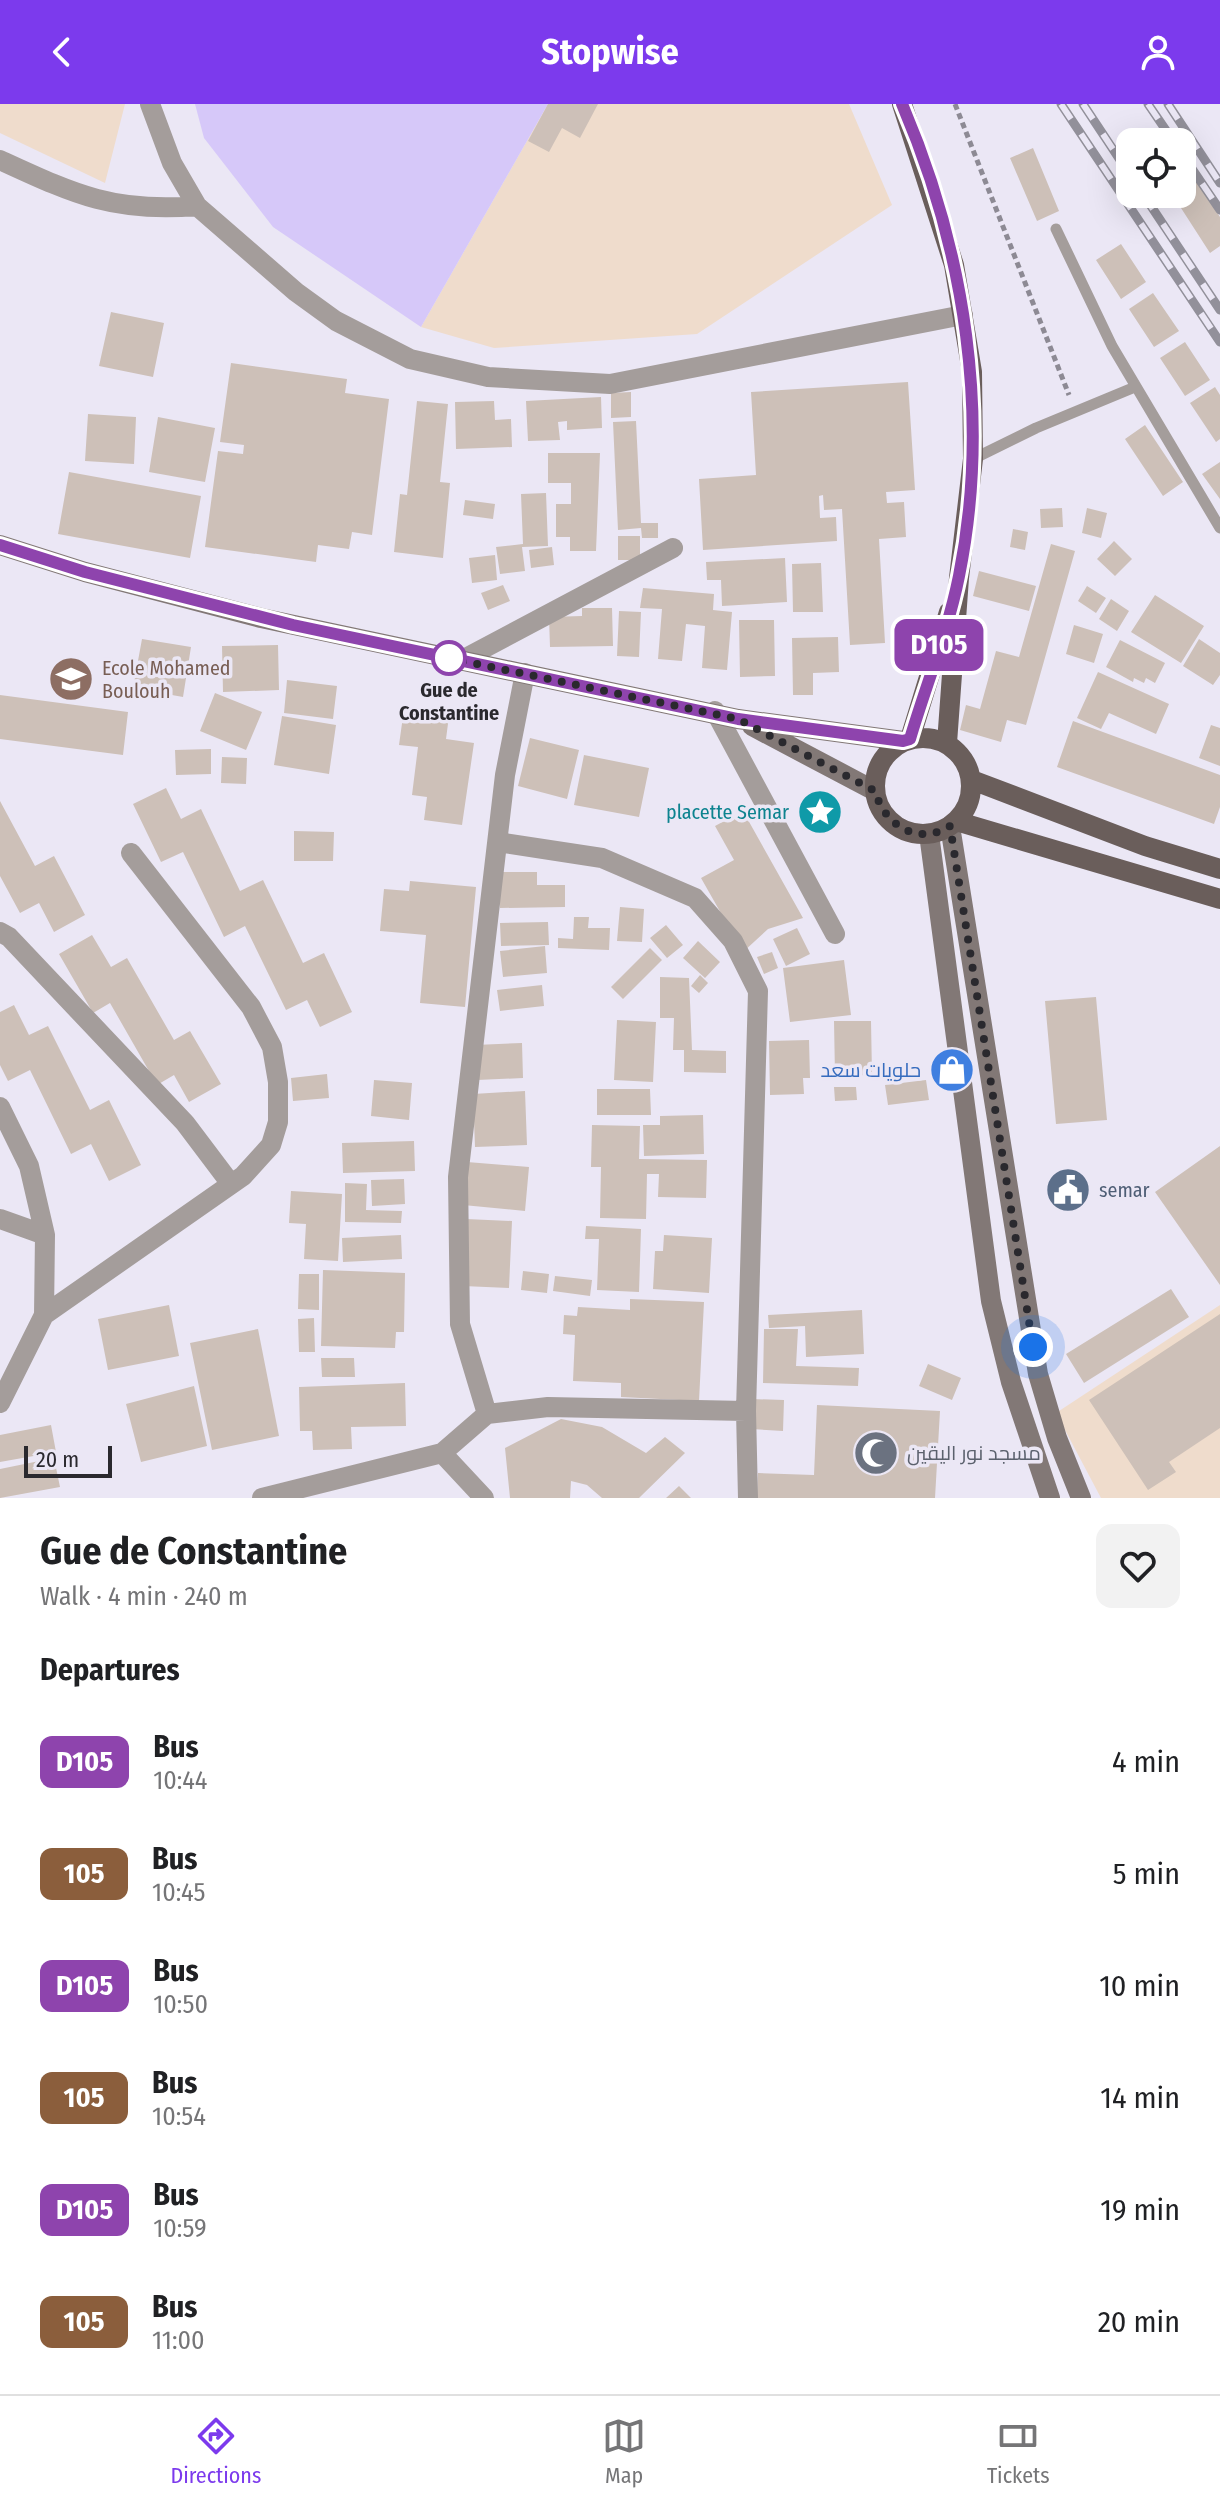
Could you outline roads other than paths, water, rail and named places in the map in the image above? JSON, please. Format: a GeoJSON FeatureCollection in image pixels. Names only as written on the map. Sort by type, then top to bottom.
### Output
{"type":"FeatureCollection","features":[{"type":"Feature","properties":{"kind":"main road"},"geometry":{"type":"LineString","coordinates":[[902,104],[938,207],[963,315],[972,372],[973,459],[959,578],[947,743]]}},
{"type":"Feature","properties":{"kind":"main road"},"geometry":{"type":"LineString","coordinates":[[0,545],[85,572],[261,618],[715,711],[738,719],[875,791]]}},
{"type":"Feature","properties":{"kind":"main road"},"geometry":{"type":"LineString","coordinates":[[738,719],[906,740],[933,738],[947,743],[959,752],[972,780],[966,809],[953,824],[929,834],[900,828],[879,806],[875,791],[881,762],[906,740],[959,578]]}},
{"type":"Feature","properties":{"kind":"main road"},"geometry":{"type":"LineString","coordinates":[[972,780],[1145,846],[1220,869]]}},
{"type":"Feature","properties":{"kind":"main road"},"geometry":{"type":"LineString","coordinates":[[953,824],[1220,899]]}},
{"type":"Feature","properties":{"kind":"main road"},"geometry":{"type":"LineString","coordinates":[[953,824],[1038,1374],[1057,1438],[1081,1498]]}},
{"type":"Feature","properties":{"kind":"main road"},"geometry":{"type":"LineString","coordinates":[[929,834],[991,1301],[1011,1382],[1050,1498]]}},
{"type":"Feature","properties":{"kind":"street"},"geometry":{"type":"LineString","coordinates":[[150,104],[172,163],[197,206],[257,262],[336,321],[410,359],[488,377],[610,384],[963,315]]}},
{"type":"Feature","properties":{"kind":"street"},"geometry":{"type":"LineString","coordinates":[[0,160],[83,198],[121,207],[197,206]]}},
{"type":"Feature","properties":{"kind":"street"},"geometry":{"type":"LineString","coordinates":[[460,661],[673,548]]}},
{"type":"Feature","properties":{"kind":"street"},"geometry":{"type":"LineString","coordinates":[[487,1414],[460,1324],[458,1177],[505,775],[525,673]]}},
{"type":"Feature","properties":{"kind":"street"},"geometry":{"type":"LineString","coordinates":[[715,711],[835,934]]}},
{"type":"Feature","properties":{"kind":"street"},"geometry":{"type":"LineString","coordinates":[[498,842],[602,858],[695,898],[733,941],[758,991],[746,1411],[748,1498]]}},
{"type":"Feature","properties":{"kind":"street"},"geometry":{"type":"LineString","coordinates":[[44,1315],[231,1184],[271,1145],[275,1134],[278,1082],[272,1047],[251,1007],[131,853]]}},
{"type":"Feature","properties":{"kind":"street"},"geometry":{"type":"LineString","coordinates":[[0,932],[9,937],[185,1123],[231,1184]]}},
{"type":"Feature","properties":{"kind":"street"},"geometry":{"type":"LineString","coordinates":[[0,1107],[29,1166],[45,1235],[44,1315],[0,1403]]}},
{"type":"Feature","properties":{"kind":"street"},"geometry":{"type":"LineString","coordinates":[[0,1219],[45,1235]]}},
{"type":"Feature","properties":{"kind":"street"},"geometry":{"type":"LineString","coordinates":[[262,1498],[442,1453],[487,1414],[548,1407],[746,1411]]}},
{"type":"Feature","properties":{"kind":"street"},"geometry":{"type":"LineString","coordinates":[[442,1453],[484,1498]]}},
{"type":"Feature","properties":{"kind":"lane"},"geometry":{"type":"LineString","coordinates":[[1056,229],[1135,387],[1220,528]]}},
{"type":"Feature","properties":{"kind":"lane"},"geometry":{"type":"LineString","coordinates":[[973,459],[1135,387]]}},
{"type":"Feature","properties":{"kind":"railway"},"geometry":{"type":"LineString","coordinates":[[1061,104],[1220,342]]}},
{"type":"Feature","properties":{"kind":"railway"},"geometry":{"type":"LineString","coordinates":[[1083,104],[1116,154]]}},
{"type":"Feature","properties":{"kind":"railway"},"geometry":{"type":"LineString","coordinates":[[1148,104],[1164,128]]}},
{"type":"Feature","properties":{"kind":"railway"},"geometry":{"type":"LineString","coordinates":[[1168,104],[1220,183]]}},
{"type":"Feature","properties":{"kind":"railway"},"geometry":{"type":"LineString","coordinates":[[1196,175],[1220,210]]}},
{"type":"Feature","properties":{"kind":"railway"},"geometry":{"type":"LineString","coordinates":[[1152,208],[1220,310]]}},
{"type":"Feature","properties":{"kind":"place","name":"Gue de Constantine"},"geometry":{"type":"Point","coordinates":[449,658]}},
{"type":"Feature","properties":{"kind":"place","name":"Ecole Mohamed Boulouh"},"geometry":{"type":"Point","coordinates":[71,679]}},
{"type":"Feature","properties":{"kind":"place","name":"placette Semar"},"geometry":{"type":"Point","coordinates":[820,812]}},
{"type":"Feature","properties":{"kind":"place","name":"حلويات سعد"},"geometry":{"type":"Point","coordinates":[952,1070]}},
{"type":"Feature","properties":{"kind":"place","name":"semar"},"geometry":{"type":"Point","coordinates":[1068,1190]}},
{"type":"Feature","properties":{"kind":"place","name":"مسجد نور اليقين"},"geometry":{"type":"Point","coordinates":[876,1453]}}]}
